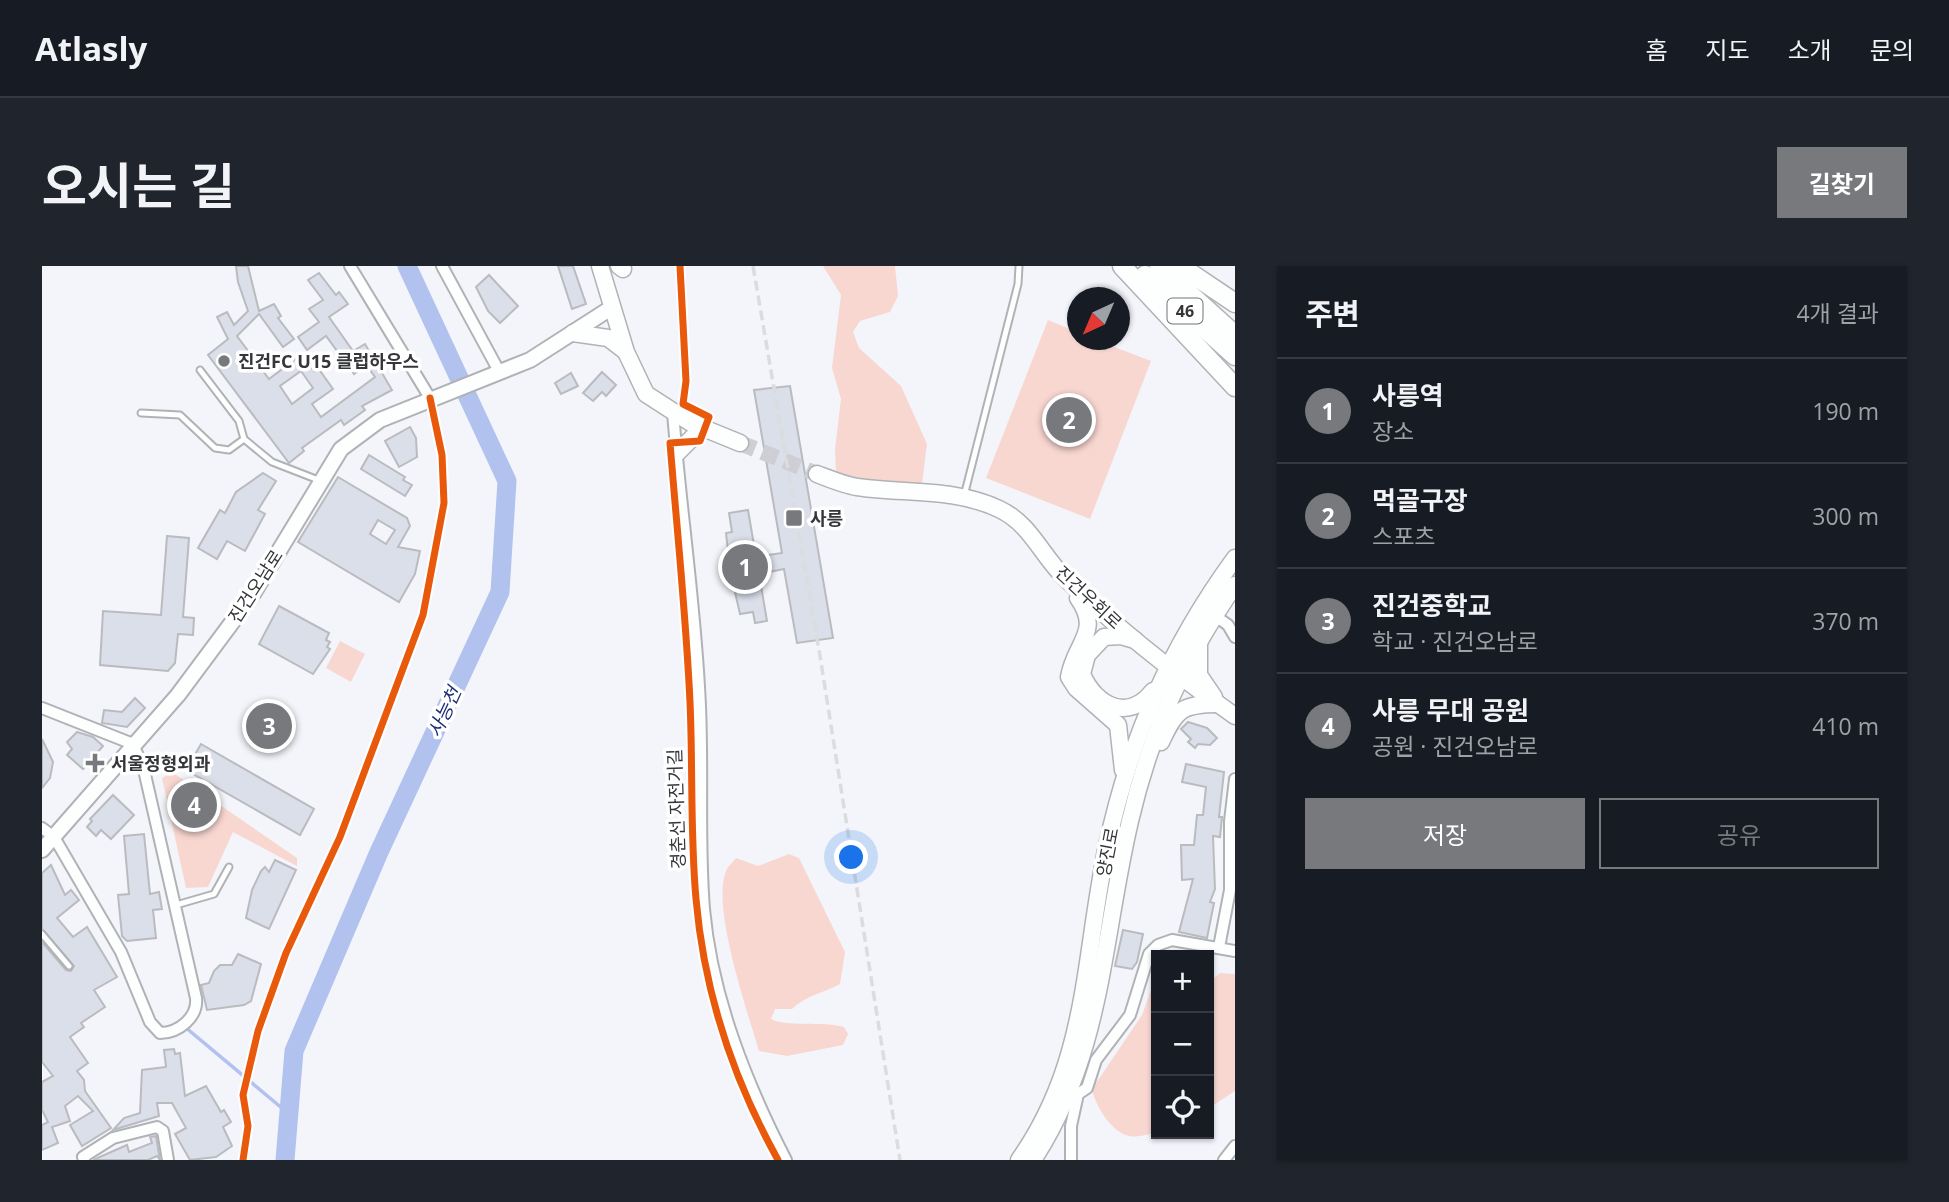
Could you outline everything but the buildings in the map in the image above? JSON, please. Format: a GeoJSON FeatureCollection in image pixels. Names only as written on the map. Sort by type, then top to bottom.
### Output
{"type":"FeatureCollection","features":[{"type":"Feature","properties":{"kind":"highway"},"geometry":{"type":"LineString","coordinates":[[1122,266],[1235,387]]}},
{"type":"Feature","properties":{"kind":"highway","name":"46"},"geometry":{"type":"LineString","coordinates":[[1134,266],[1235,356]]}},
{"type":"Feature","properties":{"kind":"highway","name":"46"},"geometry":{"type":"LineString","coordinates":[[1159,266],[1235,335]]}},
{"type":"Feature","properties":{"kind":"highway"},"geometry":{"type":"LineString","coordinates":[[1180,266],[1235,303]]}},
{"type":"Feature","properties":{"kind":"main road"},"geometry":{"type":"LineString","coordinates":[[602,272],[626,352],[646,394],[702,428],[740,443]]}},
{"type":"Feature","properties":{"kind":"main road"},"geometry":{"type":"LineString","coordinates":[[573,333],[608,338],[626,352]]}},
{"type":"Feature","properties":{"kind":"main road"},"geometry":{"type":"LineString","coordinates":[[677,453],[702,428]]}},
{"type":"Feature","properties":{"kind":"main road","name":"진건우회로"},"geometry":{"type":"LineString","coordinates":[[817,474],[855,487],[964,496],[1001,509],[1029,530],[1062,575],[1173,671],[1235,716]]}},
{"type":"Feature","properties":{"kind":"main road","name":"양진로"},"geometry":{"type":"LineString","coordinates":[[1033,1160],[1056,1119],[1084,1057],[1129,823],[1180,641],[1235,558]]}},
{"type":"Feature","properties":{"kind":"main road"},"geometry":{"type":"LineString","coordinates":[[1062,575],[1089,614],[1088,633],[1072,662],[1069,677],[1076,688],[1118,725],[1124,756],[1123,782]]}},
{"type":"Feature","properties":{"kind":"main road","name":"양진로"},"geometry":{"type":"LineString","coordinates":[[1019,1160],[1032,1142],[1062,1080],[1081,1016],[1106,849],[1123,782],[1157,687],[1199,641],[1235,585]]}},
{"type":"Feature","properties":{"kind":"main road"},"geometry":{"type":"LineString","coordinates":[[1114,621],[1156,643],[1180,641]]}},
{"type":"Feature","properties":{"kind":"main road"},"geometry":{"type":"LineString","coordinates":[[1138,641],[1121,636],[1104,637],[1087,655],[1082,667],[1085,681],[1108,704],[1119,709],[1130,709],[1143,704],[1157,687]]}},
{"type":"Feature","properties":{"kind":"main road"},"geometry":{"type":"LineString","coordinates":[[1199,641],[1199,675],[1218,704]]}},
{"type":"Feature","properties":{"kind":"main road"},"geometry":{"type":"LineString","coordinates":[[1144,767],[1154,756],[1172,720],[1182,709],[1195,704],[1218,704]]}},
{"type":"Feature","properties":{"kind":"street"},"geometry":{"type":"LineString","coordinates":[[350,266],[434,396]]}},
{"type":"Feature","properties":{"kind":"street"},"geometry":{"type":"LineString","coordinates":[[442,266],[497,374]]}},
{"type":"Feature","properties":{"kind":"street"},"geometry":{"type":"LineString","coordinates":[[602,272],[623,267]]}},
{"type":"Feature","properties":{"kind":"street","name":"진건오남로"},"geometry":{"type":"LineString","coordinates":[[42,850],[48,832],[178,695],[251,597],[341,449],[380,421],[434,396],[530,360],[611,308]]}},
{"type":"Feature","properties":{"kind":"street"},"geometry":{"type":"LineString","coordinates":[[673,412],[686,520],[699,689],[701,843],[710,948],[721,1000],[740,1056],[786,1160]]}},
{"type":"Feature","properties":{"kind":"street"},"geometry":{"type":"LineString","coordinates":[[1214,615],[1228,625],[1235,637]]}},
{"type":"Feature","properties":{"kind":"street"},"geometry":{"type":"LineString","coordinates":[[42,708],[133,744],[144,770],[196,998],[197,1009],[193,1017],[173,1030],[160,1033],[150,1022],[121,952],[48,832]]}},
{"type":"Feature","properties":{"kind":"street"},"geometry":{"type":"LineString","coordinates":[[1219,947],[1230,890],[1230,821],[1235,779]]}},
{"type":"Feature","properties":{"kind":"street"},"geometry":{"type":"LineString","coordinates":[[1071,1160],[1071,1128],[1078,1094],[1087,1088],[1096,1060],[1130,1015],[1149,954],[1158,945],[1171,940],[1235,951]]}},
{"type":"Feature","properties":{"kind":"street"},"geometry":{"type":"LineString","coordinates":[[1056,1119],[1071,1128]]}},
{"type":"Feature","properties":{"kind":"street"},"geometry":{"type":"LineString","coordinates":[[84,1160],[83,1157],[113,1138],[157,1127],[163,1131],[168,1160]]}},
{"type":"Feature","properties":{"kind":"street"},"geometry":{"type":"LineString","coordinates":[[1224,1160],[1235,1146]]}},
{"type":"Feature","properties":{"kind":"lane"},"geometry":{"type":"LineString","coordinates":[[964,496],[1018,284],[1019,266]]}},
{"type":"Feature","properties":{"kind":"lane"},"geometry":{"type":"LineString","coordinates":[[200,370],[239,421],[244,439],[271,462],[321,481]]}},
{"type":"Feature","properties":{"kind":"lane"},"geometry":{"type":"LineString","coordinates":[[141,413],[180,415],[215,448],[229,450],[244,439]]}},
{"type":"Feature","properties":{"kind":"lane"},"geometry":{"type":"LineString","coordinates":[[173,906],[214,894],[229,867]]}},
{"type":"Feature","properties":{"kind":"lane"},"geometry":{"type":"LineString","coordinates":[[42,934],[69,967]]}},
{"type":"Feature","properties":{"kind":"shaded area"},"geometry":{"type":"Polygon","coordinates":[[[823,266],[895,266],[898,296],[890,312],[860,321],[853,332],[859,348],[901,386],[927,444],[922,484],[857,483],[836,473],[835,449],[841,399],[832,368],[841,295],[823,266]]]}},
{"type":"Feature","properties":{"kind":"shaded area"},"geometry":{"type":"Polygon","coordinates":[[[1048,320],[1067,328],[1067,350],[1122,350],[1151,361],[1090,519],[986,478],[1048,320]]]}},
{"type":"Feature","properties":{"kind":"shaded area"},"geometry":{"type":"Polygon","coordinates":[[[340,641],[365,654],[351,682],[326,668],[340,641]]]}},
{"type":"Feature","properties":{"kind":"shaded area"},"geometry":{"type":"Polygon","coordinates":[[[172,772],[297,858],[297,866],[233,832],[208,887],[186,888],[162,778],[172,772]]]}},
{"type":"Feature","properties":{"kind":"shaded area"},"geometry":{"type":"Polygon","coordinates":[[[789,854],[799,858],[845,952],[840,984],[808,998],[792,1009],[775,1009],[771,1019],[785,1023],[835,1025],[844,1027],[848,1034],[843,1045],[787,1056],[759,1051],[727,934],[723,888],[727,869],[736,858],[758,866],[789,854]]]}},
{"type":"Feature","properties":{"kind":"shaded area"},"geometry":{"type":"Polygon","coordinates":[[[1220,973],[1235,974],[1235,1091],[1214,1105],[1214,1013],[1214,978],[1220,973]]]}},
{"type":"Feature","properties":{"kind":"shaded area"},"geometry":{"type":"Polygon","coordinates":[[[1151,990],[1151,1134],[1132,1136],[1122,1133],[1110,1124],[1100,1110],[1092,1089],[1142,1015],[1151,990]]]}},
{"type":"Feature","properties":{"kind":"waterway","name":"사능천"},"geometry":{"type":"LineString","coordinates":[[285,1160],[294,1051],[379,852],[500,592],[507,481],[407,266]]}},
{"type":"Feature","properties":{"kind":"waterway"},"geometry":{"type":"LineString","coordinates":[[185,1027],[289,1114]]}},
{"type":"Feature","properties":{"kind":"tunnel"},"geometry":{"type":"LineString","coordinates":[[740,443],[817,474]]}},
{"type":"Feature","properties":{"kind":"railway"},"geometry":{"type":"LineString","coordinates":[[753,266],[820,656],[900,1160]]}},
{"type":"Feature","properties":{"kind":"cycle path","name":"경춘선 자전거길"},"geometry":{"type":"LineString","coordinates":[[680,266],[686,381],[683,404],[709,417],[700,441],[670,443],[688,670],[696,899],[706,967],[723,1034],[747,1098],[778,1160]]}},
{"type":"Feature","properties":{"kind":"cycle path"},"geometry":{"type":"LineString","coordinates":[[243,1160],[248,1126],[243,1095],[258,1031],[286,953],[340,837],[423,615],[444,503],[442,455],[430,398]]}},
{"type":"Feature","properties":{"kind":"place","name":"진건FC U15 클럽하우스"},"geometry":{"type":"Point","coordinates":[224,361]}},
{"type":"Feature","properties":{"kind":"place","name":"먹골구장"},"geometry":{"type":"Point","coordinates":[1069,420]}},
{"type":"Feature","properties":{"kind":"place","name":"사릉"},"geometry":{"type":"Point","coordinates":[794,518]}},
{"type":"Feature","properties":{"kind":"place","name":"사릉역"},"geometry":{"type":"Point","coordinates":[745,567]}},
{"type":"Feature","properties":{"kind":"place","name":"진건중학교"},"geometry":{"type":"Point","coordinates":[269,726]}},
{"type":"Feature","properties":{"kind":"place","name":"서울정형외과"},"geometry":{"type":"Point","coordinates":[95,763]}},
{"type":"Feature","properties":{"kind":"place","name":"사릉 무대 공원"},"geometry":{"type":"Point","coordinates":[194,805]}}]}
